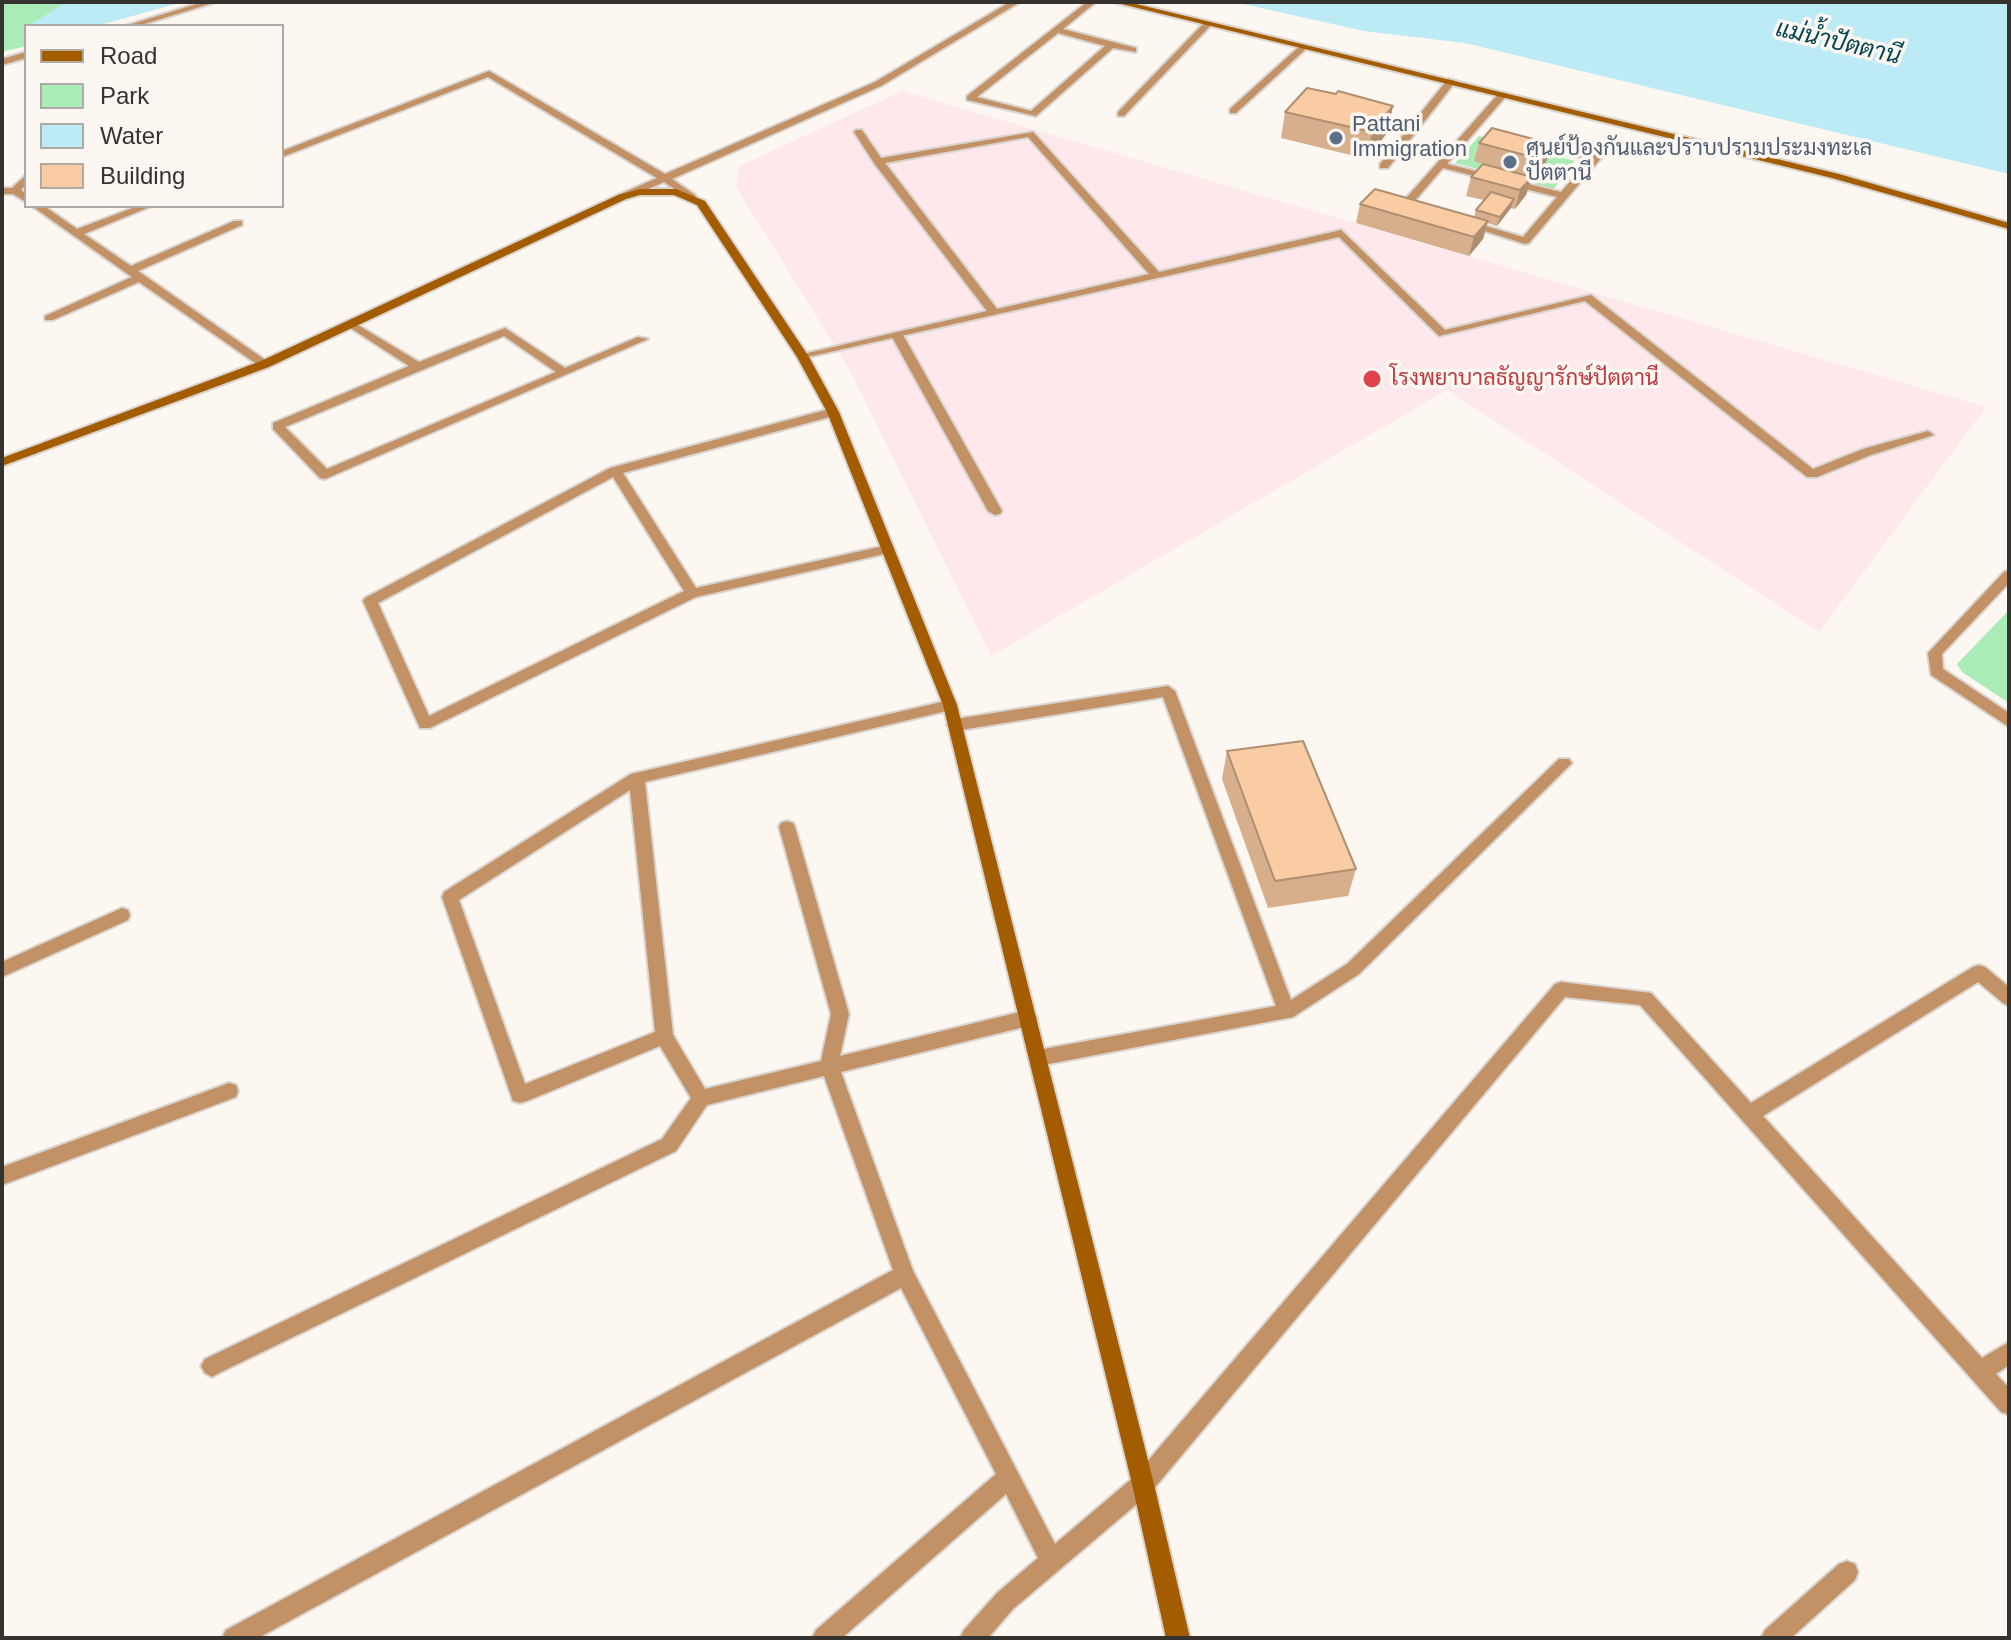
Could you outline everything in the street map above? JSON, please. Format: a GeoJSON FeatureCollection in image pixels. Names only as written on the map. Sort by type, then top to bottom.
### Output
{"type":"FeatureCollection","features":[{"type":"Feature","properties":{"kind":"street"},"geometry":{"type":"LineString","coordinates":[[136,24],[212,2]]}},
{"type":"Feature","properties":{"kind":"street"},"geometry":{"type":"LineString","coordinates":[[2,462],[265,364],[353,325],[622,197],[878,84],[1016,2]]}},
{"type":"Feature","properties":{"kind":"street"},"geometry":{"type":"LineString","coordinates":[[1092,2],[970,98],[1033,114],[1112,44]]}},
{"type":"Feature","properties":{"kind":"street"},"geometry":{"type":"LineString","coordinates":[[1117,2],[1877,187],[2009,226]]}},
{"type":"Feature","properties":{"kind":"street"},"geometry":{"type":"LineString","coordinates":[[1121,114],[1208,24]]}},
{"type":"Feature","properties":{"kind":"street"},"geometry":{"type":"LineString","coordinates":[[1055,30],[1133,50]]}},
{"type":"Feature","properties":{"kind":"street"},"geometry":{"type":"LineString","coordinates":[[1233,111],[1304,47]]}},
{"type":"Feature","properties":{"kind":"street"},"geometry":{"type":"LineString","coordinates":[[2,62],[24,56]]}},
{"type":"Feature","properties":{"kind":"street"},"geometry":{"type":"LineString","coordinates":[[284,153],[489,74],[701,203],[803,357],[833,412],[950,705],[1143,1484],[1178,1638]]}},
{"type":"Feature","properties":{"kind":"street"},"geometry":{"type":"LineString","coordinates":[[1384,166],[1451,81]]}},
{"type":"Feature","properties":{"kind":"street"},"geometry":{"type":"LineString","coordinates":[[1420,210],[1405,205],[1503,94]]}},
{"type":"Feature","properties":{"kind":"street"},"geometry":{"type":"LineString","coordinates":[[1474,128],[1489,132]]}},
{"type":"Feature","properties":{"kind":"street"},"geometry":{"type":"LineString","coordinates":[[859,132],[994,313]]}},
{"type":"Feature","properties":{"kind":"street"},"geometry":{"type":"LineString","coordinates":[[878,161],[1030,134],[1156,275]]}},
{"type":"Feature","properties":{"kind":"street"},"geometry":{"type":"LineString","coordinates":[[1519,140],[1595,159]]}},
{"type":"Feature","properties":{"kind":"street"},"geometry":{"type":"LineString","coordinates":[[1450,219],[1525,241],[1608,144]]}},
{"type":"Feature","properties":{"kind":"street"},"geometry":{"type":"LineString","coordinates":[[1441,165],[1564,196]]}},
{"type":"Feature","properties":{"kind":"street"},"geometry":{"type":"LineString","coordinates":[[15,191],[24,180]]}},
{"type":"Feature","properties":{"kind":"street"},"geometry":{"type":"LineString","coordinates":[[2,191],[15,191],[24,198]]}},
{"type":"Feature","properties":{"kind":"street"},"geometry":{"type":"LineString","coordinates":[[622,197],[658,191],[691,197]]}},
{"type":"Feature","properties":{"kind":"street"},"geometry":{"type":"LineString","coordinates":[[40,208],[265,364]]}},
{"type":"Feature","properties":{"kind":"street"},"geometry":{"type":"LineString","coordinates":[[76,233],[142,208]]}},
{"type":"Feature","properties":{"kind":"street"},"geometry":{"type":"LineString","coordinates":[[49,318],[238,223]]}},
{"type":"Feature","properties":{"kind":"street"},"geometry":{"type":"LineString","coordinates":[[803,357],[1341,233],[1443,334],[1587,297],[1812,474],[1867,452],[1928,435]]}},
{"type":"Feature","properties":{"kind":"street"},"geometry":{"type":"LineString","coordinates":[[353,325],[418,367]]}},
{"type":"Feature","properties":{"kind":"street"},"geometry":{"type":"LineString","coordinates":[[564,372],[505,331],[277,426],[325,475],[642,339]]}},
{"type":"Feature","properties":{"kind":"street"},"geometry":{"type":"LineString","coordinates":[[897,335],[995,511]]}},
{"type":"Feature","properties":{"kind":"street"},"geometry":{"type":"LineString","coordinates":[[833,412],[615,471],[370,601],[425,724],[692,593],[888,549]]}},
{"type":"Feature","properties":{"kind":"street"},"geometry":{"type":"LineString","coordinates":[[615,471],[692,593]]}},
{"type":"Feature","properties":{"kind":"street"},"geometry":{"type":"LineString","coordinates":[[2009,575],[1935,653],[1936,671],[2009,721]]}},
{"type":"Feature","properties":{"kind":"street"},"geometry":{"type":"LineString","coordinates":[[955,725],[1168,691],[1287,1012]]}},
{"type":"Feature","properties":{"kind":"street"},"geometry":{"type":"LineString","coordinates":[[664,1036],[520,1095],[450,897],[637,778],[950,705]]}},
{"type":"Feature","properties":{"kind":"street"},"geometry":{"type":"LineString","coordinates":[[1038,1058],[1287,1012],[1353,969],[1564,763]]}},
{"type":"Feature","properties":{"kind":"street"},"geometry":{"type":"LineString","coordinates":[[637,778],[664,1036],[701,1098]]}},
{"type":"Feature","properties":{"kind":"street"},"geometry":{"type":"LineString","coordinates":[[787,827],[840,1014],[829,1064],[905,1275],[1052,1561]]}},
{"type":"Feature","properties":{"kind":"street"},"geometry":{"type":"LineString","coordinates":[[2,970],[122,915]]}},
{"type":"Feature","properties":{"kind":"street"},"geometry":{"type":"LineString","coordinates":[[1749,1114],[1979,972],[2009,998]]}},
{"type":"Feature","properties":{"kind":"street"},"geometry":{"type":"LineString","coordinates":[[972,1638],[1005,1601],[1143,1484],[1561,989],[1645,998],[2009,1404]]}},
{"type":"Feature","properties":{"kind":"street"},"geometry":{"type":"LineString","coordinates":[[212,1366],[669,1145],[701,1098],[829,1064],[1028,1018]]}},
{"type":"Feature","properties":{"kind":"street"},"geometry":{"type":"LineString","coordinates":[[2,1176],[229,1091]]}},
{"type":"Feature","properties":{"kind":"street"},"geometry":{"type":"LineString","coordinates":[[234,1638],[905,1275]]}},
{"type":"Feature","properties":{"kind":"street"},"geometry":{"type":"LineString","coordinates":[[1981,1372],[2009,1352]]}},
{"type":"Feature","properties":{"kind":"street"},"geometry":{"type":"LineString","coordinates":[[824,1638],[1009,1477]]}},
{"type":"Feature","properties":{"kind":"street"},"geometry":{"type":"LineString","coordinates":[[1773,1638],[1847,1572]]}},
{"type":"Feature","properties":{"kind":"shaded area","name":"โรงพยาบาลธัญญารักษ์ปัตตานี"},"geometry":{"type":"Polygon","coordinates":[[[902,91],[1986,407],[1819,632],[1447,390],[991,656],[849,369],[736,187],[739,166],[902,91]]]}},
{"type":"Feature","properties":{"kind":"green space"},"geometry":{"type":"Polygon","coordinates":[[[2,2],[182,2],[103,24],[24,24],[24,46],[2,52],[2,2]]]}},
{"type":"Feature","properties":{"kind":"green space"},"geometry":{"type":"Polygon","coordinates":[[[1479,136],[1575,161],[1554,189],[1455,163],[1479,136]]]}},
{"type":"Feature","properties":{"kind":"green space"},"geometry":{"type":"Polygon","coordinates":[[[2009,610],[2009,703],[1962,672],[1957,664],[2009,610]]]}},
{"type":"Feature","properties":{"kind":"water"},"geometry":{"type":"Polygon","coordinates":[[[66,2],[182,2],[103,24],[31,24],[66,2]]]}},
{"type":"Feature","properties":{"kind":"water","name":"แม่น้ำปัตตานี"},"geometry":{"type":"Polygon","coordinates":[[[1234,2],[2009,2],[2009,174],[1465,43],[1364,31],[1234,2]]]}},
{"type":"Feature","properties":{"kind":"building"},"geometry":{"type":"Polygon","coordinates":[[[1307,88],[1336,94],[1338,91],[1393,106],[1372,132],[1285,112],[1307,88]]]}},
{"type":"Feature","properties":{"kind":"building"},"geometry":{"type":"Polygon","coordinates":[[[1492,128],[1552,144],[1540,159],[1479,143],[1492,128]]]}},
{"type":"Feature","properties":{"kind":"building"},"geometry":{"type":"Polygon","coordinates":[[[1483,164],[1532,177],[1520,190],[1471,177],[1483,164]]]}},
{"type":"Feature","properties":{"kind":"building"},"geometry":{"type":"Polygon","coordinates":[[[1375,189],[1488,221],[1474,237],[1360,204],[1375,189]]]}},
{"type":"Feature","properties":{"kind":"building"},"geometry":{"type":"Polygon","coordinates":[[[1491,192],[1514,199],[1500,217],[1476,210],[1491,192]]]}},
{"type":"Feature","properties":{"kind":"building"},"geometry":{"type":"Polygon","coordinates":[[[1303,741],[1356,869],[1275,881],[1227,751],[1303,741]]]}},
{"type":"Feature","properties":{"kind":"place","name":"Pattani Immigration"},"geometry":{"type":"Point","coordinates":[1336,138]}},
{"type":"Feature","properties":{"kind":"place","name":"ศูนย์ป้องกันและปราบปรามประมงทะเล ปัตตานี"},"geometry":{"type":"Point","coordinates":[1510,162]}},
{"type":"Feature","properties":{"kind":"place","name":"โรงพยาบาลธัญญารักษ์ปัตตานี"},"geometry":{"type":"Point","coordinates":[1372,379]}}]}
